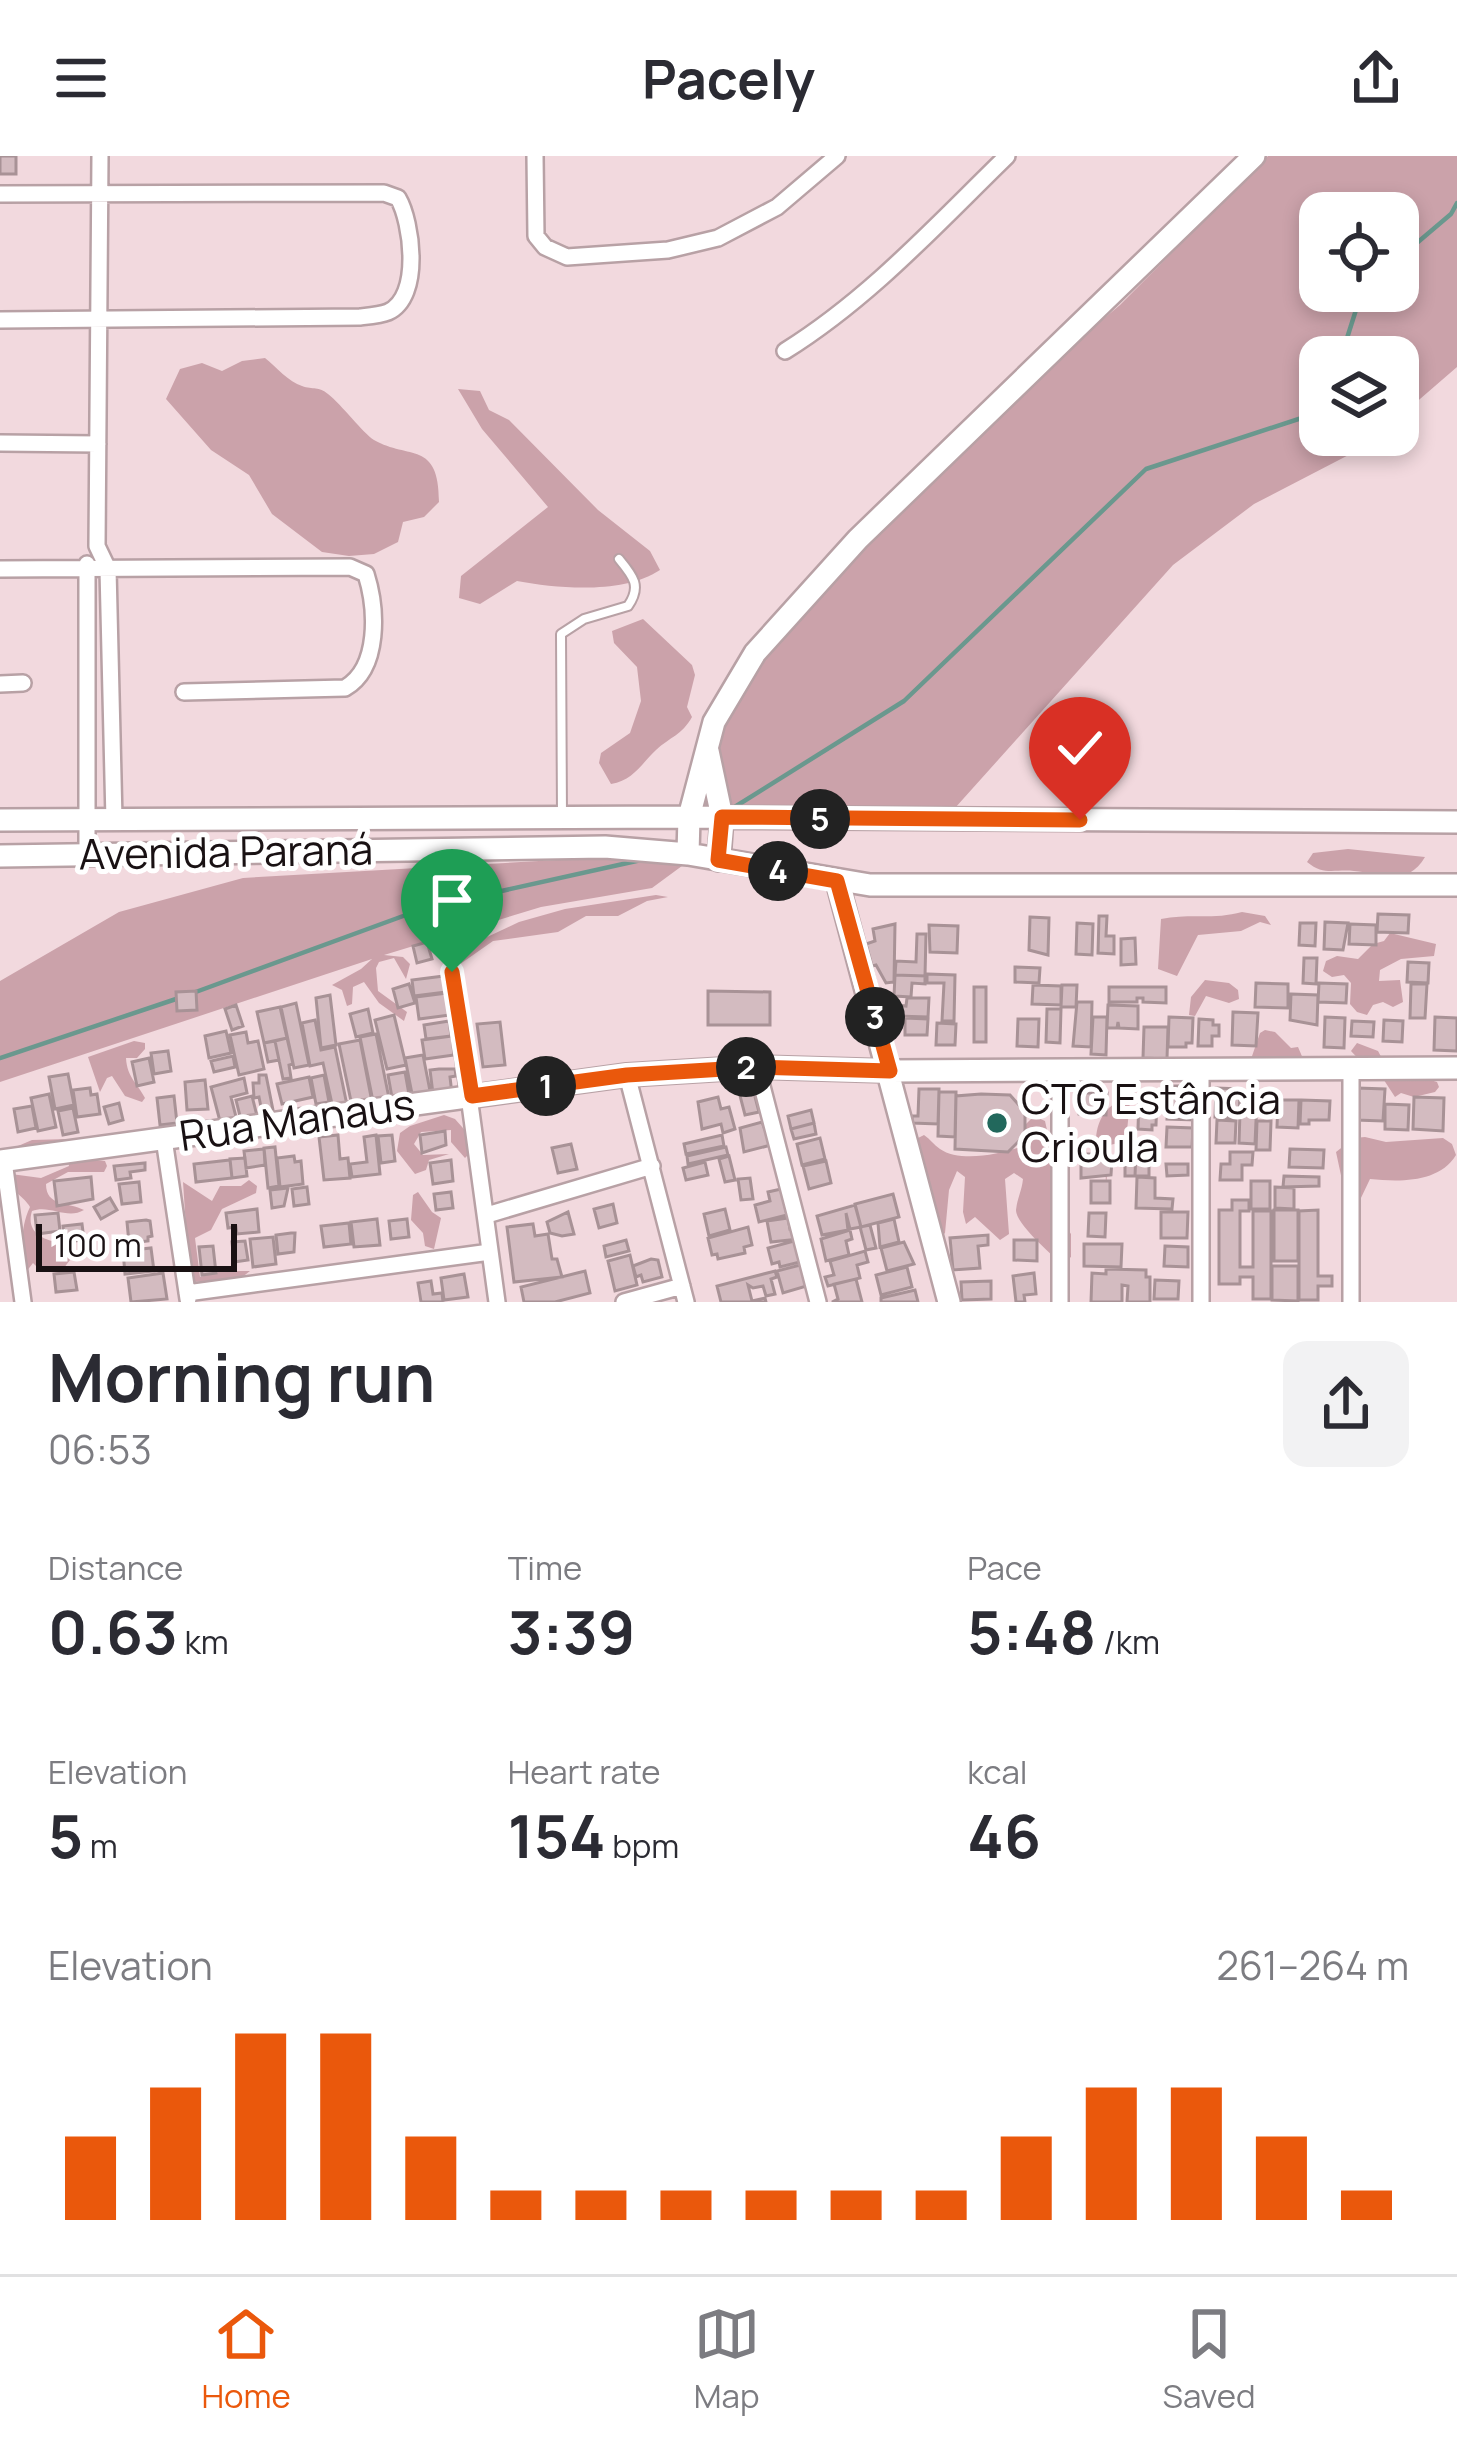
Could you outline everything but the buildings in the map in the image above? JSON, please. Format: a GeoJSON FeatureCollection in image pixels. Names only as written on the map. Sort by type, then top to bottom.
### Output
{"type":"FeatureCollection","features":[{"type":"Feature","properties":{"kind":"street"},"geometry":{"type":"LineString","coordinates":[[100,156],[98,546],[108,569],[114,820]]}},
{"type":"Feature","properties":{"kind":"street"},"geometry":{"type":"LineString","coordinates":[[535,156],[536,236],[545,248],[567,256],[668,250],[718,238],[777,207],[837,156]]}},
{"type":"Feature","properties":{"kind":"street"},"geometry":{"type":"LineString","coordinates":[[785,350],[830,323],[875,286],[1006,156]]}},
{"type":"Feature","properties":{"kind":"street"},"geometry":{"type":"LineString","coordinates":[[681,854],[707,745],[723,704],[754,653],[858,539],[1254,156]]}},
{"type":"Feature","properties":{"kind":"street"},"geometry":{"type":"LineString","coordinates":[[0,194],[384,193],[398,198],[410,218],[410,281],[400,303],[388,312],[360,317],[0,320]]}},
{"type":"Feature","properties":{"kind":"street"},"geometry":{"type":"LineString","coordinates":[[0,443],[98,444]]}},
{"type":"Feature","properties":{"kind":"street"},"geometry":{"type":"LineString","coordinates":[[87,855],[84,569],[98,546]]}},
{"type":"Feature","properties":{"kind":"street"},"geometry":{"type":"LineString","coordinates":[[0,569],[350,567],[366,574],[372,594],[370,661],[360,679],[345,688],[184,692]]}},
{"type":"Feature","properties":{"kind":"street"},"geometry":{"type":"LineString","coordinates":[[86,645],[110,644]]}},
{"type":"Feature","properties":{"kind":"street"},"geometry":{"type":"LineString","coordinates":[[0,684],[23,683]]}},
{"type":"Feature","properties":{"kind":"street"},"geometry":{"type":"LineString","coordinates":[[87,718],[111,718]]}},
{"type":"Feature","properties":{"kind":"street"},"geometry":{"type":"LineString","coordinates":[[707,745],[722,817],[718,860]]}},
{"type":"Feature","properties":{"kind":"street","name":"Avenida Paraná"},"geometry":{"type":"LineString","coordinates":[[0,820],[722,817],[1457,822]]}},
{"type":"Feature","properties":{"kind":"street","name":"Avenida Paraná"},"geometry":{"type":"LineString","coordinates":[[0,856],[605,847],[681,854],[870,885],[1457,885]]}},
{"type":"Feature","properties":{"kind":"street"},"geometry":{"type":"LineString","coordinates":[[837,881],[949,1302]]}},
{"type":"Feature","properties":{"kind":"street"},"geometry":{"type":"LineString","coordinates":[[452,972],[497,1302]]}},
{"type":"Feature","properties":{"kind":"street"},"geometry":{"type":"LineString","coordinates":[[757,1067],[818,1302]]}},
{"type":"Feature","properties":{"kind":"street","name":"Rua Manaus"},"geometry":{"type":"LineString","coordinates":[[2,1161],[627,1075],[757,1067],[890,1071],[1457,1068]]}},
{"type":"Feature","properties":{"kind":"street"},"geometry":{"type":"LineString","coordinates":[[1060,1070],[1060,1302]]}},
{"type":"Feature","properties":{"kind":"street"},"geometry":{"type":"LineString","coordinates":[[1201,1070],[1201,1302]]}},
{"type":"Feature","properties":{"kind":"street"},"geometry":{"type":"LineString","coordinates":[[1351,1070],[1351,1302]]}},
{"type":"Feature","properties":{"kind":"street"},"geometry":{"type":"LineString","coordinates":[[624,1302],[684,1294],[627,1075]]}},
{"type":"Feature","properties":{"kind":"street"},"geometry":{"type":"LineString","coordinates":[[164,1139],[188,1297],[490,1252]]}},
{"type":"Feature","properties":{"kind":"street"},"geometry":{"type":"LineString","coordinates":[[2,1161],[23,1302]]}},
{"type":"Feature","properties":{"kind":"street"},"geometry":{"type":"LineString","coordinates":[[487,1215],[652,1166]]}},
{"type":"Feature","properties":{"kind":"lane"},"geometry":{"type":"LineString","coordinates":[[562,817],[561,634],[584,619],[628,606],[636,592],[635,577],[620,559]]}},
{"type":"Feature","properties":{"kind":"shaded area"},"geometry":{"type":"Polygon","coordinates":[[[1268,156],[1457,156],[1457,367],[1419,400],[1419,336],[1299,336],[1299,456],[1347,456],[1254,504],[1173,565],[955,808],[725,806],[718,759],[722,721],[765,651],[901,489],[1120,305],[1268,156]]]}},
{"type":"Feature","properties":{"kind":"shaded area"},"geometry":{"type":"Polygon","coordinates":[[[265,358],[297,384],[325,392],[374,440],[428,460],[438,482],[439,502],[424,517],[403,522],[398,542],[374,554],[322,552],[272,514],[249,475],[211,450],[166,399],[180,369],[202,363],[222,371],[242,361],[265,358]]]}},
{"type":"Feature","properties":{"kind":"shaded area"},"geometry":{"type":"Polygon","coordinates":[[[458,389],[480,391],[489,410],[509,420],[598,510],[650,551],[660,570],[610,586],[517,581],[480,604],[459,598],[461,576],[548,507],[482,429],[458,389]]]}},
{"type":"Feature","properties":{"kind":"shaded area"},"geometry":{"type":"Polygon","coordinates":[[[643,619],[692,665],[695,675],[687,707],[692,717],[631,775],[611,784],[599,763],[601,753],[630,733],[641,701],[637,667],[614,643],[612,631],[643,619]]]}},
{"type":"Feature","properties":{"kind":"shaded area"},"geometry":{"type":"Polygon","coordinates":[[[1348,849],[1425,857],[1401,876],[1324,870],[1307,862],[1313,853],[1348,849]]]}},
{"type":"Feature","properties":{"kind":"shaded area"},"geometry":{"type":"Polygon","coordinates":[[[626,856],[686,863],[652,888],[541,907],[384,955],[403,957],[410,964],[406,979],[394,958],[379,962],[376,968],[378,991],[407,1012],[404,1021],[379,1003],[364,982],[353,987],[352,1004],[347,1006],[342,990],[332,985],[372,959],[0,1082],[0,981],[119,912],[243,878],[626,856]]]}},
{"type":"Feature","properties":{"kind":"shaded area"},"geometry":{"type":"Polygon","coordinates":[[[668,897],[647,901],[618,916],[586,916],[558,932],[493,941],[456,967],[445,964],[437,954],[442,945],[485,938],[565,909],[668,897]]]}},
{"type":"Feature","properties":{"kind":"shaded area"},"geometry":{"type":"Polygon","coordinates":[[[1242,912],[1265,916],[1271,925],[1260,922],[1241,931],[1198,935],[1177,976],[1158,969],[1161,919],[1242,912]]]}},
{"type":"Feature","properties":{"kind":"shaded area"},"geometry":{"type":"Polygon","coordinates":[[[1390,933],[1436,944],[1434,956],[1401,959],[1380,970],[1379,981],[1400,980],[1403,1002],[1393,1007],[1383,1002],[1373,1005],[1367,1015],[1357,1012],[1350,1004],[1351,983],[1344,975],[1332,977],[1323,971],[1326,961],[1337,956],[1358,959],[1390,933]]]}},
{"type":"Feature","properties":{"kind":"shaded area"},"geometry":{"type":"Polygon","coordinates":[[[1205,980],[1229,983],[1238,990],[1239,999],[1229,1003],[1206,996],[1195,1016],[1189,1015],[1191,997],[1205,980]]]}},
{"type":"Feature","properties":{"kind":"shaded area"},"geometry":{"type":"Polygon","coordinates":[[[1265,1030],[1275,1032],[1291,1048],[1298,1047],[1304,1061],[1251,1059],[1265,1030]]]}},
{"type":"Feature","properties":{"kind":"shaded area"},"geometry":{"type":"Polygon","coordinates":[[[134,1041],[145,1043],[137,1058],[126,1058],[130,1075],[145,1098],[142,1102],[125,1096],[112,1076],[100,1092],[88,1057],[134,1041]]]}},
{"type":"Feature","properties":{"kind":"shaded area"},"geometry":{"type":"Polygon","coordinates":[[[1357,1043],[1378,1051],[1386,1066],[1437,1082],[1439,1087],[1414,1097],[1401,1093],[1395,1097],[1380,1074],[1351,1051],[1357,1043]]]}},
{"type":"Feature","properties":{"kind":"shaded area"},"geometry":{"type":"Polygon","coordinates":[[[1130,1084],[1139,1097],[1130,1101],[1126,1141],[1110,1145],[1106,1186],[1105,1155],[1096,1148],[1098,1128],[1117,1102],[1119,1091],[1130,1084]]]}},
{"type":"Feature","properties":{"kind":"shaded area"},"geometry":{"type":"Polygon","coordinates":[[[444,1115],[455,1119],[470,1136],[469,1154],[465,1158],[451,1142],[451,1130],[421,1132],[414,1144],[423,1155],[449,1154],[429,1160],[426,1170],[415,1174],[397,1151],[400,1133],[444,1115]]]}},
{"type":"Feature","properties":{"kind":"shaded area"},"geometry":{"type":"Polygon","coordinates":[[[1034,1116],[1045,1121],[1052,1153],[1053,1208],[1071,1234],[1071,1257],[1062,1264],[1017,1216],[1023,1179],[1014,1173],[1005,1179],[1009,1234],[1000,1240],[975,1217],[966,1224],[965,1177],[957,1171],[949,1190],[945,1233],[937,1241],[914,1140],[924,1135],[940,1149],[959,1156],[993,1154],[1023,1146],[1026,1124],[1034,1116]]]}},
{"type":"Feature","properties":{"kind":"shaded area"},"geometry":{"type":"Polygon","coordinates":[[[1354,1138],[1386,1142],[1443,1138],[1456,1155],[1429,1176],[1370,1179],[1360,1200],[1345,1194],[1336,1152],[1354,1138]]]}},
{"type":"Feature","properties":{"kind":"shaded area"},"geometry":{"type":"Polygon","coordinates":[[[69,1139],[88,1159],[105,1161],[107,1166],[104,1172],[68,1172],[46,1184],[54,1200],[84,1210],[32,1211],[36,1232],[57,1242],[70,1260],[60,1273],[41,1271],[33,1263],[26,1272],[22,1240],[30,1207],[14,1189],[11,1174],[41,1178],[69,1166],[68,1161],[11,1149],[32,1140],[69,1139]]]}},
{"type":"Feature","properties":{"kind":"shaded area"},"geometry":{"type":"Polygon","coordinates":[[[249,1180],[257,1186],[256,1193],[222,1209],[211,1230],[195,1238],[200,1277],[250,1271],[241,1278],[194,1282],[189,1272],[183,1182],[212,1201],[220,1186],[241,1186],[249,1180]]]}},
{"type":"Feature","properties":{"kind":"shaded area"},"geometry":{"type":"Polygon","coordinates":[[[418,1192],[441,1218],[434,1249],[425,1246],[423,1233],[411,1220],[413,1195],[418,1192]]]}},
{"type":"Feature","properties":{"kind":"waterway"},"geometry":{"type":"LineString","coordinates":[[1419,241],[1457,203]]}},
{"type":"Feature","properties":{"kind":"waterway"},"geometry":{"type":"LineString","coordinates":[[1348,336],[1355,312]]}},
{"type":"Feature","properties":{"kind":"waterway"},"geometry":{"type":"LineString","coordinates":[[733,808],[904,701],[1146,469],[1299,419]]}},
{"type":"Feature","properties":{"kind":"waterway"},"geometry":{"type":"LineString","coordinates":[[193,993],[425,908],[641,860]]}},
{"type":"Feature","properties":{"kind":"waterway"},"geometry":{"type":"LineString","coordinates":[[0,1058],[182,997]]}},
{"type":"Feature","properties":{"kind":"place","name":"CTG Estância Crioula"},"geometry":{"type":"Point","coordinates":[997,1123]}},
{"type":"Feature","properties":{"kind":"route"},"geometry":{"type":"LineString","coordinates":[[452,972],[472,1096],[627,1075],[757,1067],[890,1071],[837,881],[718,860],[722,817],[1080,820]]}}]}
